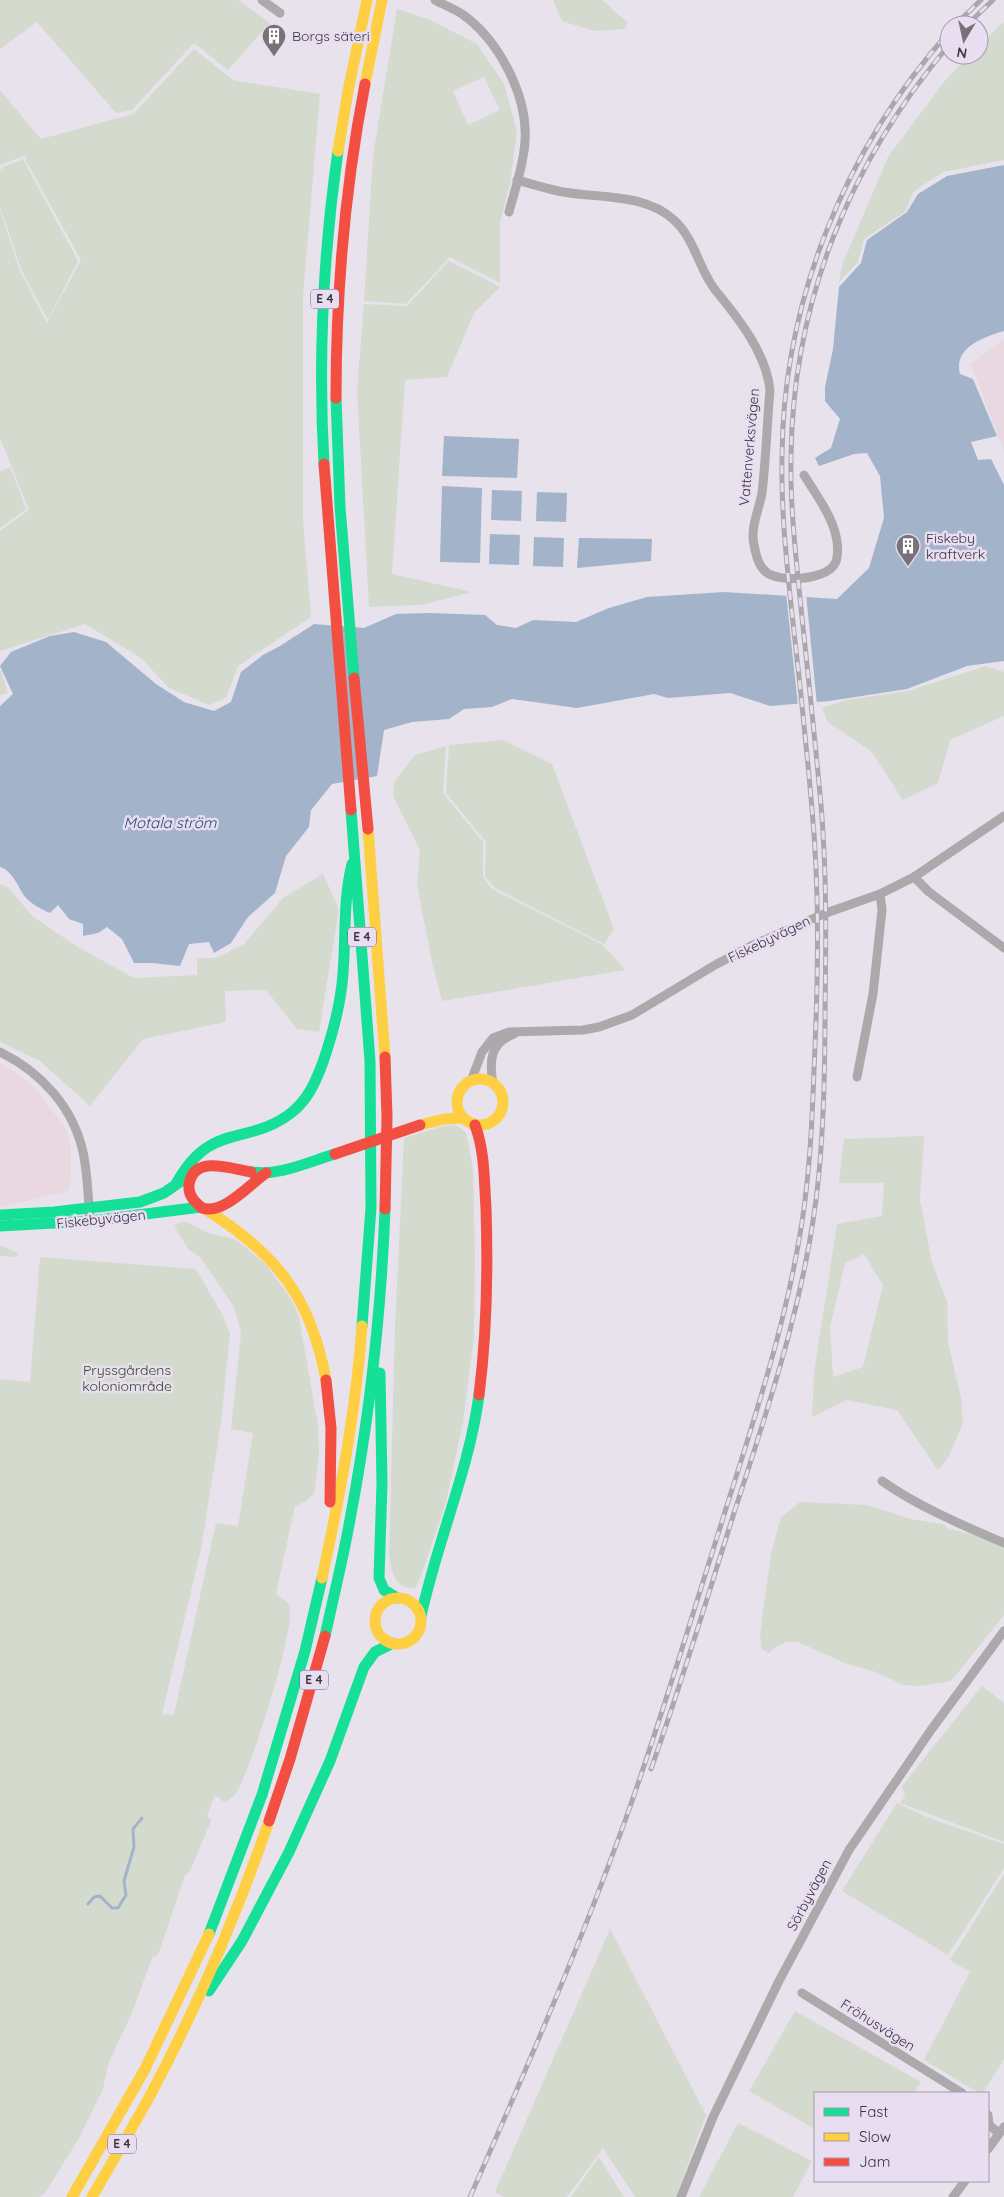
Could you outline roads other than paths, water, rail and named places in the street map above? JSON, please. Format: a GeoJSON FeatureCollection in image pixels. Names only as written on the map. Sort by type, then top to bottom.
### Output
{"type":"FeatureCollection","features":[{"type":"Feature","properties":{"kind":"main road","name":"E 4"},"geometry":{"type":"LineString","coordinates":[[72,2197],[138,2082],[194,1968],[251,1826],[294,1693],[328,1556],[340,1492],[355,1390],[365,1285],[370,1200],[371,1063],[323,460],[321,364],[326,268],[343,128],[368,0]]}},
{"type":"Feature","properties":{"kind":"main road","name":"E 4"},"geometry":{"type":"LineString","coordinates":[[92,2197],[152,2091],[209,1975],[251,1875],[283,1785],[315,1678],[343,1561],[358,1479],[378,1320],[387,1197],[388,1137],[386,1062],[376,921],[337,459],[336,366],[341,268],[357,129],[382,0]]}},
{"type":"Feature","properties":{"kind":"main road"},"geometry":{"type":"LineString","coordinates":[[176,1184],[189,1163],[209,1145],[221,1139],[240,1135],[280,1121],[306,1098],[320,1072],[340,1002],[347,882],[355,855]]}},
{"type":"Feature","properties":{"kind":"main road"},"geometry":{"type":"LineString","coordinates":[[482,1080],[493,1084],[501,1093],[502,1104],[498,1116],[489,1123],[475,1125],[463,1118],[458,1110],[457,1101],[463,1087],[471,1081],[482,1080]]}},
{"type":"Feature","properties":{"kind":"main road","name":"Fiskebyvägen"},"geometry":{"type":"LineString","coordinates":[[423,1124],[447,1110],[457,1101]]}},
{"type":"Feature","properties":{"kind":"main road","name":"Fiskebyvägen"},"geometry":{"type":"LineString","coordinates":[[0,1215],[140,1202],[164,1194],[195,1171],[214,1165],[240,1171],[266,1173],[335,1154],[423,1124],[444,1119],[463,1118]]}},
{"type":"Feature","properties":{"kind":"main road"},"geometry":{"type":"LineString","coordinates":[[482,1144],[489,1123]]}},
{"type":"Feature","properties":{"kind":"main road"},"geometry":{"type":"LineString","coordinates":[[186,2022],[223,1973],[281,1869],[326,1775],[366,1661],[376,1650],[393,1643],[406,1642],[416,1635],[421,1623],[433,1568],[444,1538],[466,1461],[482,1368],[488,1282],[482,1144],[475,1125]]}},
{"type":"Feature","properties":{"kind":"main road"},"geometry":{"type":"LineString","coordinates":[[240,1135],[211,1155],[195,1171],[190,1180],[190,1192],[196,1203],[244,1234],[275,1265],[292,1287],[315,1330],[328,1381],[332,1429],[328,1556]]}},
{"type":"Feature","properties":{"kind":"main road","name":"Fiskebyvägen"},"geometry":{"type":"LineString","coordinates":[[0,1226],[90,1221],[203,1208],[222,1208],[266,1173]]}},
{"type":"Feature","properties":{"kind":"main road"},"geometry":{"type":"LineString","coordinates":[[378,1320],[382,1414],[379,1578],[384,1590],[416,1607],[421,1616]]}},
{"type":"Feature","properties":{"kind":"main road"},"geometry":{"type":"LineString","coordinates":[[393,1643],[382,1636],[376,1625],[380,1606],[385,1602],[403,1599],[421,1589],[433,1568]]}},
{"type":"Feature","properties":{"kind":"street"},"geometry":{"type":"LineString","coordinates":[[262,0],[280,13]]}},
{"type":"Feature","properties":{"kind":"street"},"geometry":{"type":"LineString","coordinates":[[435,0],[463,15],[490,41],[508,66],[521,101],[526,140],[509,212]]}},
{"type":"Feature","properties":{"kind":"street","name":"Vattenverksvägen"},"geometry":{"type":"LineString","coordinates":[[518,180],[558,191],[644,203],[674,220],[686,234],[712,287],[746,328],[768,379],[770,390],[762,494],[753,530],[753,542],[758,561],[764,571],[780,578],[820,575],[828,571],[834,565],[836,559],[837,546],[833,526],[804,475]]}},
{"type":"Feature","properties":{"kind":"street","name":"Fiskebyvägen"},"geometry":{"type":"LineString","coordinates":[[471,1081],[482,1052],[492,1038],[509,1032],[583,1030],[617,1022],[753,945],[826,913],[880,894],[914,877],[1004,816]]}},
{"type":"Feature","properties":{"kind":"street"},"geometry":{"type":"LineString","coordinates":[[914,877],[928,892],[1004,948]]}},
{"type":"Feature","properties":{"kind":"street"},"geometry":{"type":"LineString","coordinates":[[857,1077],[873,994],[882,910],[880,894]]}},
{"type":"Feature","properties":{"kind":"street","name":"Fiskebyvägen"},"geometry":{"type":"LineString","coordinates":[[493,1084],[491,1065],[496,1047],[507,1037],[524,1031]]}},
{"type":"Feature","properties":{"kind":"street"},"geometry":{"type":"LineString","coordinates":[[0,1052],[22,1063],[42,1079],[58,1098],[74,1124],[83,1152],[90,1221]]}},
{"type":"Feature","properties":{"kind":"street"},"geometry":{"type":"LineString","coordinates":[[882,1481],[947,1518],[1004,1543]]}},
{"type":"Feature","properties":{"kind":"street","name":"Sörbyvägen"},"geometry":{"type":"LineString","coordinates":[[681,2197],[713,2117],[779,1981],[849,1850],[920,1746],[1004,1631]]}},
{"type":"Feature","properties":{"kind":"street","name":"Fröhusvägen"},"geometry":{"type":"LineString","coordinates":[[802,1993],[960,2092]]}},
{"type":"Feature","properties":{"kind":"street"},"geometry":{"type":"LineString","coordinates":[[989,2126],[1002,2130],[989,2148]]}},
{"type":"Feature","properties":{"kind":"street"},"geometry":{"type":"LineString","coordinates":[[953,2197],[964,2182]]}},
{"type":"Feature","properties":{"kind":"water","name":"Motala ström"},"geometry":{"type":"Polygon","coordinates":[[[1004,165],[1004,331],[971,345],[961,357],[959,365],[960,374],[973,379],[997,436],[971,442],[978,460],[991,459],[1004,485],[1004,661],[967,666],[907,689],[829,701],[770,706],[730,693],[668,698],[654,694],[577,708],[512,699],[492,707],[464,709],[449,719],[412,722],[384,730],[377,776],[332,784],[311,810],[309,827],[286,856],[275,893],[248,917],[231,943],[214,953],[209,942],[189,944],[180,966],[134,963],[122,939],[107,927],[98,933],[83,936],[83,924],[69,919],[58,905],[50,913],[34,905],[26,898],[9,873],[0,867],[0,706],[13,694],[0,666],[11,652],[50,636],[74,632],[106,642],[156,684],[184,702],[214,711],[231,702],[241,672],[263,655],[314,624],[364,628],[396,614],[429,613],[485,615],[497,625],[516,628],[533,620],[576,622],[609,608],[647,597],[724,592],[837,599],[869,568],[884,518],[880,476],[867,453],[854,454],[819,466],[815,458],[831,448],[840,419],[825,401],[825,387],[833,349],[839,287],[861,263],[867,240],[907,212],[918,194],[947,176],[1004,165]]]}},
{"type":"Feature","properties":{"kind":"water"},"geometry":{"type":"Polygon","coordinates":[[[444,436],[519,439],[517,478],[442,476],[444,436]]]}},
{"type":"Feature","properties":{"kind":"water"},"geometry":{"type":"Polygon","coordinates":[[[442,486],[482,488],[480,563],[440,562],[442,486]]]}},
{"type":"Feature","properties":{"kind":"water"},"geometry":{"type":"Polygon","coordinates":[[[492,490],[522,491],[521,521],[491,520],[492,490]]]}},
{"type":"Feature","properties":{"kind":"water"},"geometry":{"type":"Polygon","coordinates":[[[537,492],[567,493],[566,522],[536,521],[537,492]]]}},
{"type":"Feature","properties":{"kind":"water"},"geometry":{"type":"Polygon","coordinates":[[[490,534],[520,535],[519,565],[489,564],[490,534]]]}},
{"type":"Feature","properties":{"kind":"water"},"geometry":{"type":"Polygon","coordinates":[[[534,537],[564,538],[563,567],[533,566],[534,537]]]}},
{"type":"Feature","properties":{"kind":"water"},"geometry":{"type":"Polygon","coordinates":[[[579,538],[652,539],[651,561],[577,568],[579,538]]]}},
{"type":"Feature","properties":{"kind":"waterway"},"geometry":{"type":"LineString","coordinates":[[88,1904],[94,1897],[100,1896],[112,1908],[118,1908],[126,1895],[124,1881],[134,1847],[133,1829],[142,1818]]}},
{"type":"Feature","properties":{"kind":"railway"},"geometry":{"type":"LineString","coordinates":[[965,15],[981,0]]}},
{"type":"Feature","properties":{"kind":"railway"},"geometry":{"type":"LineString","coordinates":[[977,15],[993,0]]}},
{"type":"Feature","properties":{"kind":"railway"},"geometry":{"type":"LineString","coordinates":[[470,2197],[571,1961],[638,1785],[750,1433],[772,1357],[791,1279],[802,1219],[810,1156],[818,939],[815,842],[783,513],[782,457],[785,399],[794,341],[808,285],[827,230],[851,177],[879,126],[912,77],[939,44]]}},
{"type":"Feature","properties":{"kind":"railway"},"geometry":{"type":"LineString","coordinates":[[651,1769],[694,1641],[786,1346],[806,1260],[814,1217],[819,1173],[825,1052],[826,934],[823,831],[795,551],[791,475],[794,399],[803,343],[816,289],[834,236],[856,186],[883,137],[914,90],[939,58]]}},
{"type":"Feature","properties":{"kind":"place","name":"Borgs säteri"},"geometry":{"type":"Point","coordinates":[274,57]}},
{"type":"Feature","properties":{"kind":"place","name":"Fiskeby kraftverk"},"geometry":{"type":"Point","coordinates":[908,567]}},
{"type":"Feature","properties":{"kind":"park label","name":"Pryssgårdens koloniområde"},"geometry":{"type":"Point","coordinates":[127,1378]}}]}
